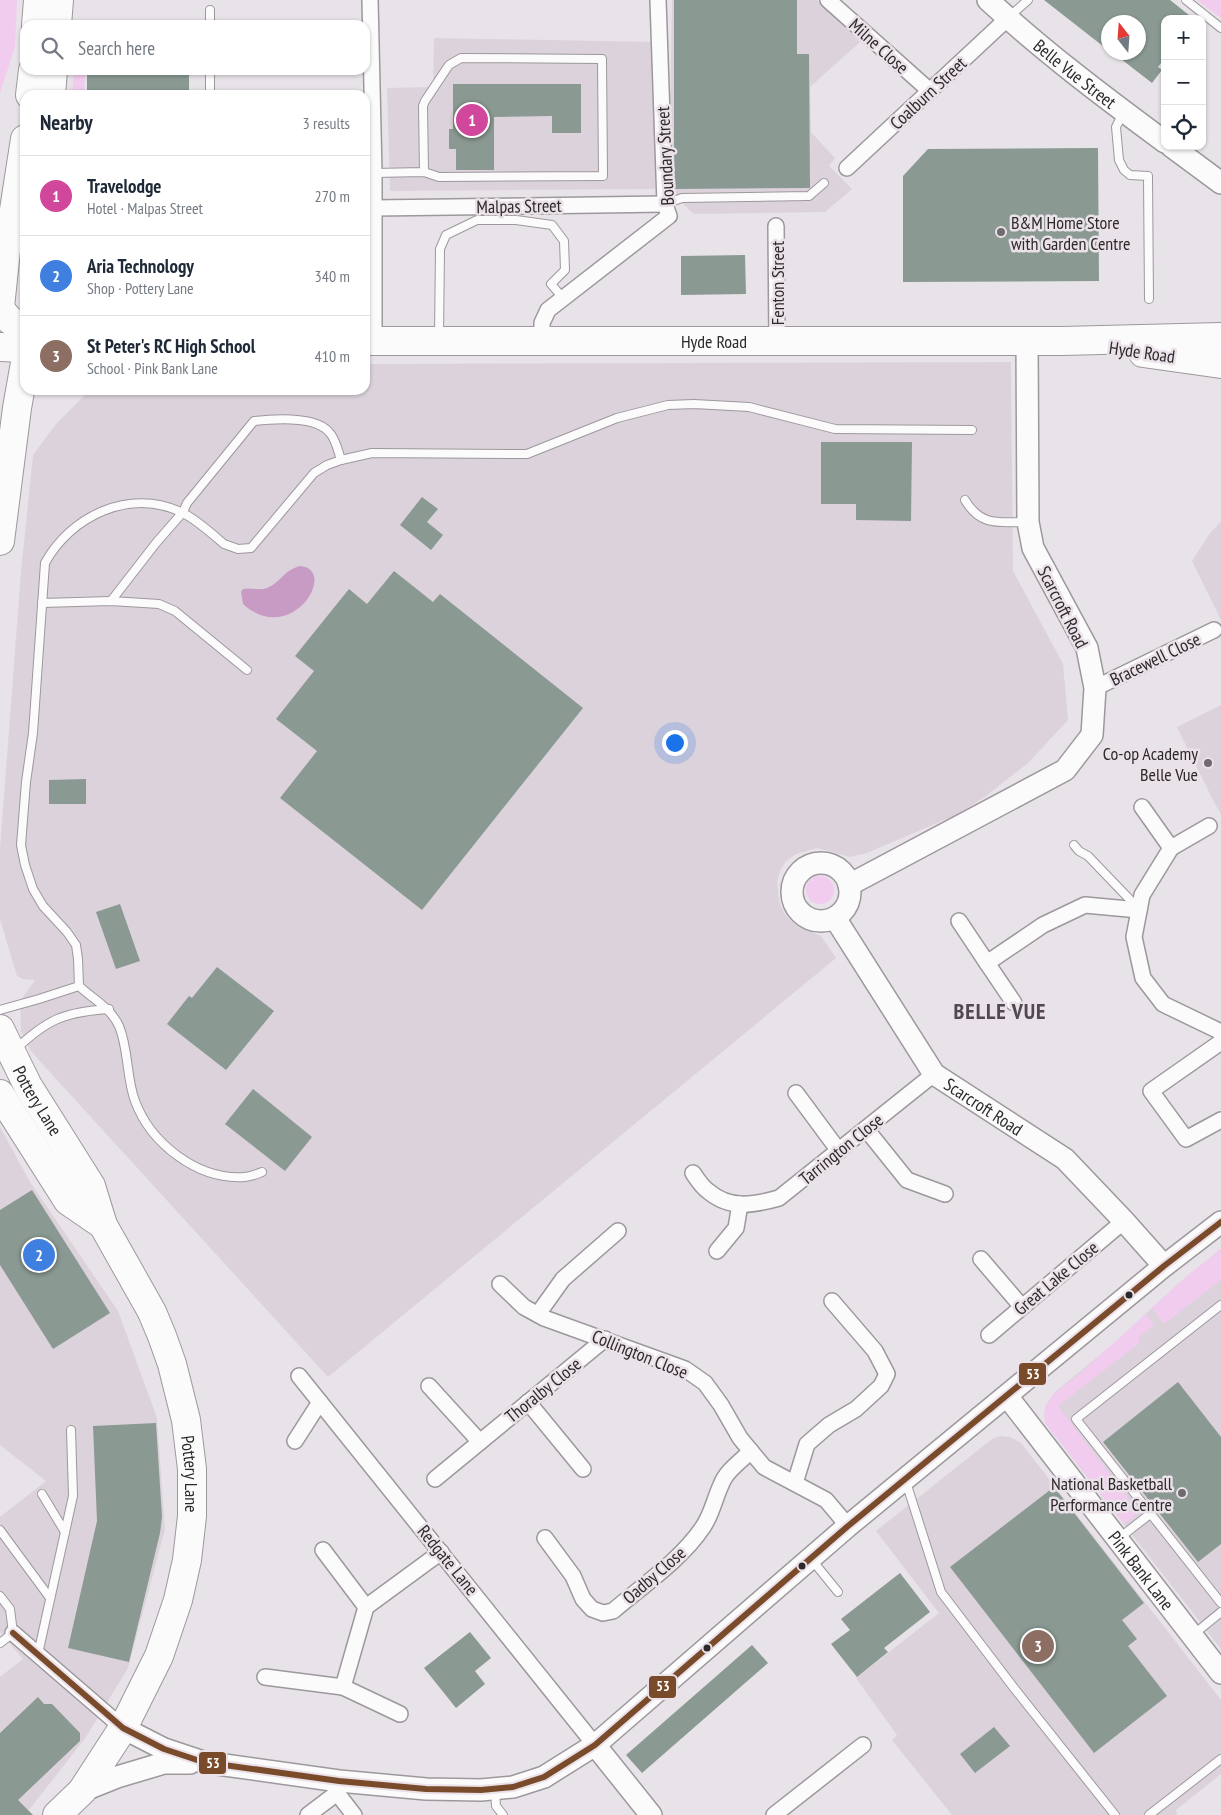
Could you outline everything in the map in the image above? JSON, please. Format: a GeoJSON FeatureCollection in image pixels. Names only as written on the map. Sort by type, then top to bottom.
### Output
{"type":"FeatureCollection","features":[{"type":"Feature","properties":{"kind":"highway"},"geometry":{"type":"LineString","coordinates":[[36,20],[38,0]]}},
{"type":"Feature","properties":{"kind":"highway"},"geometry":{"type":"LineString","coordinates":[[57,20],[59,0]]}},
{"type":"Feature","properties":{"kind":"highway"},"geometry":{"type":"LineString","coordinates":[[31,90],[32,75]]}},
{"type":"Feature","properties":{"kind":"highway"},"geometry":{"type":"LineString","coordinates":[[51,90],[53,75]]}},
{"type":"Feature","properties":{"kind":"highway"},"geometry":{"type":"LineString","coordinates":[[20,172],[11,230],[4,247],[0,308],[6,318],[20,326]]}},
{"type":"Feature","properties":{"kind":"highway"},"geometry":{"type":"LineString","coordinates":[[0,308],[20,308]]}},
{"type":"Feature","properties":{"kind":"highway"},"geometry":{"type":"LineString","coordinates":[[0,328],[20,339]]}},
{"type":"Feature","properties":{"kind":"highway","name":"Hyde Road"},"geometry":{"type":"LineString","coordinates":[[370,341],[1062,341],[1221,337]]}},
{"type":"Feature","properties":{"kind":"highway","name":"Hyde Road"},"geometry":{"type":"LineString","coordinates":[[1187,338],[1221,344]]}},
{"type":"Feature","properties":{"kind":"highway","name":"Hyde Road"},"geometry":{"type":"LineString","coordinates":[[1062,341],[1221,364]]}},
{"type":"Feature","properties":{"kind":"highway"},"geometry":{"type":"LineString","coordinates":[[0,347],[20,347]]}},
{"type":"Feature","properties":{"kind":"highway"},"geometry":{"type":"LineString","coordinates":[[0,541],[26,399]]}},
{"type":"Feature","properties":{"kind":"highway","name":"Pottery Lane"},"geometry":{"type":"LineString","coordinates":[[0,1029],[28,1086],[91,1186],[103,1225],[152,1312],[172,1364],[186,1420],[192,1469],[192,1516],[187,1560],[178,1600],[159,1656],[123,1728],[82,1791],[57,1815]]}},
{"type":"Feature","properties":{"kind":"highway","name":"Pottery Lane"},"geometry":{"type":"LineString","coordinates":[[0,1094],[68,1201],[103,1225]]}},
{"type":"Feature","properties":{"kind":"street"},"geometry":{"type":"LineString","coordinates":[[370,0],[370,20]]}},
{"type":"Feature","properties":{"kind":"street","name":"Boundary Street"},"geometry":{"type":"LineString","coordinates":[[542,341],[542,323],[548,310],[669,216],[665,204],[658,0]]}},
{"type":"Feature","properties":{"kind":"street","name":"Milne Close"},"geometry":{"type":"LineString","coordinates":[[828,0],[930,91]]}},
{"type":"Feature","properties":{"kind":"street","name":"Belle Vue Street"},"geometry":{"type":"LineString","coordinates":[[988,0],[1124,112],[1161,139]]}},
{"type":"Feature","properties":{"kind":"street","name":"Coalburn Street"},"geometry":{"type":"LineString","coordinates":[[847,168],[1008,18]]}},
{"type":"Feature","properties":{"kind":"street"},"geometry":{"type":"LineString","coordinates":[[368,90],[369,75]]}},
{"type":"Feature","properties":{"kind":"street"},"geometry":{"type":"LineString","coordinates":[[370,129],[374,173],[374,208],[370,241]]}},
{"type":"Feature","properties":{"kind":"street"},"geometry":{"type":"LineString","coordinates":[[1176,150],[1221,183]]}},
{"type":"Feature","properties":{"kind":"street","name":"Malpas Street"},"geometry":{"type":"LineString","coordinates":[[374,208],[665,204]]}},
{"type":"Feature","properties":{"kind":"street","name":"Fenton Street"},"geometry":{"type":"LineString","coordinates":[[776,226],[777,340]]}},
{"type":"Feature","properties":{"kind":"street","name":"Scarcroft Road"},"geometry":{"type":"LineString","coordinates":[[849,885],[1065,770],[1092,735],[1095,688],[1086,648],[1033,548],[1028,522],[1027,341]]}},
{"type":"Feature","properties":{"kind":"street","name":"Bracewell Close"},"geometry":{"type":"LineString","coordinates":[[1095,688],[1214,630]]}},
{"type":"Feature","properties":{"kind":"street"},"geometry":{"type":"LineString","coordinates":[[1142,807],[1171,848]]}},
{"type":"Feature","properties":{"kind":"street"},"geometry":{"type":"LineString","coordinates":[[1209,826],[1171,848],[1142,895],[1134,937],[1143,978],[1163,1004],[1221,1032]]}},
{"type":"Feature","properties":{"kind":"street"},"geometry":{"type":"LineString","coordinates":[[812,865],[830,865],[839,869],[849,885],[848,904],[843,912],[835,918],[826,921],[808,918],[800,912],[792,895],[793,885],[797,877],[803,870],[812,865]]}},
{"type":"Feature","properties":{"kind":"street"},"geometry":{"type":"LineString","coordinates":[[987,963],[1043,925],[1085,905],[1139,910]]}},
{"type":"Feature","properties":{"kind":"street","name":"Scarcroft Road"},"geometry":{"type":"LineString","coordinates":[[835,918],[934,1074],[1065,1159],[1164,1266]]}},
{"type":"Feature","properties":{"kind":"street"},"geometry":{"type":"LineString","coordinates":[[959,922],[1014,1003]]}},
{"type":"Feature","properties":{"kind":"street"},"geometry":{"type":"LineString","coordinates":[[1221,1042],[1150,1091],[1186,1139],[1221,1120]]}},
{"type":"Feature","properties":{"kind":"street","name":"Tarrington Close"},"geometry":{"type":"LineString","coordinates":[[693,1173],[708,1191],[731,1204],[756,1205],[779,1198],[934,1074]]}},
{"type":"Feature","properties":{"kind":"street"},"geometry":{"type":"LineString","coordinates":[[796,1093],[838,1151]]}},
{"type":"Feature","properties":{"kind":"street"},"geometry":{"type":"LineString","coordinates":[[866,1129],[907,1180],[945,1194]]}},
{"type":"Feature","properties":{"kind":"street"},"geometry":{"type":"LineString","coordinates":[[717,1252],[736,1228],[740,1204]]}},
{"type":"Feature","properties":{"kind":"street","name":"Great Lake Close"},"geometry":{"type":"LineString","coordinates":[[989,1335],[1124,1221]]}},
{"type":"Feature","properties":{"kind":"street"},"geometry":{"type":"LineString","coordinates":[[13,1633],[123,1728],[164,1749],[203,1762],[338,1787],[494,1789],[513,1787],[544,1777],[595,1745],[848,1526],[1164,1266],[1221,1222]]}},
{"type":"Feature","properties":{"kind":"street"},"geometry":{"type":"LineString","coordinates":[[538,1314],[564,1279],[618,1232]]}},
{"type":"Feature","properties":{"kind":"street"},"geometry":{"type":"LineString","coordinates":[[981,1258],[1022,1307]]}},
{"type":"Feature","properties":{"kind":"street","name":"Collington Close"},"geometry":{"type":"LineString","coordinates":[[500,1284],[524,1307],[538,1314],[685,1369],[705,1383],[721,1405],[740,1438],[764,1467],[826,1500],[848,1526]]}},
{"type":"Feature","properties":{"kind":"street"},"geometry":{"type":"LineString","coordinates":[[795,1483],[807,1444],[829,1425],[856,1410],[881,1386],[887,1374],[875,1351],[832,1301]]}},
{"type":"Feature","properties":{"kind":"street","name":"Thoralby Close"},"geometry":{"type":"LineString","coordinates":[[435,1479],[605,1339]]}},
{"type":"Feature","properties":{"kind":"street","name":"Redgate Lane"},"geometry":{"type":"LineString","coordinates":[[299,1376],[595,1745]]}},
{"type":"Feature","properties":{"kind":"street"},"geometry":{"type":"LineString","coordinates":[[429,1386],[480,1442]]}},
{"type":"Feature","properties":{"kind":"street","name":"Pink Bank Lane"},"geometry":{"type":"LineString","coordinates":[[1007,1396],[1221,1673]]}},
{"type":"Feature","properties":{"kind":"street"},"geometry":{"type":"LineString","coordinates":[[295,1441],[320,1402]]}},
{"type":"Feature","properties":{"kind":"street"},"geometry":{"type":"LineString","coordinates":[[528,1402],[583,1469]]}},
{"type":"Feature","properties":{"kind":"street","name":"Oadby Close"},"geometry":{"type":"LineString","coordinates":[[545,1538],[572,1576],[583,1600],[592,1609],[603,1612],[613,1611],[693,1541],[712,1513],[721,1484],[729,1472],[752,1451]]}},
{"type":"Feature","properties":{"kind":"street"},"geometry":{"type":"LineString","coordinates":[[323,1550],[366,1607]]}},
{"type":"Feature","properties":{"kind":"street"},"geometry":{"type":"LineString","coordinates":[[343,1687],[366,1607],[441,1552]]}},
{"type":"Feature","properties":{"kind":"street"},"geometry":{"type":"LineString","coordinates":[[265,1677],[343,1687],[400,1714]]}},
{"type":"Feature","properties":{"kind":"street"},"geometry":{"type":"LineString","coordinates":[[595,1745],[652,1815]]}},
{"type":"Feature","properties":{"kind":"street"},"geometry":{"type":"LineString","coordinates":[[774,1815],[863,1745]]}},
{"type":"Feature","properties":{"kind":"street"},"geometry":{"type":"LineString","coordinates":[[82,1791],[117,1777],[164,1763],[203,1762]]}},
{"type":"Feature","properties":{"kind":"street"},"geometry":{"type":"LineString","coordinates":[[308,1815],[338,1787]]}},
{"type":"Feature","properties":{"kind":"street"},"geometry":{"type":"LineString","coordinates":[[338,1787],[354,1815]]}},
{"type":"Feature","properties":{"kind":"lane"},"geometry":{"type":"LineString","coordinates":[[1008,18],[1028,0]]}},
{"type":"Feature","properties":{"kind":"lane"},"geometry":{"type":"LineString","coordinates":[[1186,0],[1221,28]]}},
{"type":"Feature","properties":{"kind":"lane"},"geometry":{"type":"LineString","coordinates":[[210,10],[210,20]]}},
{"type":"Feature","properties":{"kind":"lane"},"geometry":{"type":"LineString","coordinates":[[374,173],[424,172],[439,176],[602,176],[602,59],[461,58],[454,60],[423,106],[424,172]]}},
{"type":"Feature","properties":{"kind":"lane"},"geometry":{"type":"LineString","coordinates":[[210,75],[210,90]]}},
{"type":"Feature","properties":{"kind":"lane"},"geometry":{"type":"LineString","coordinates":[[1124,112],[1116,127],[1119,160],[1124,170],[1130,175],[1148,176],[1149,299]]}},
{"type":"Feature","properties":{"kind":"lane"},"geometry":{"type":"LineString","coordinates":[[665,204],[682,198],[809,196],[824,183]]}},
{"type":"Feature","properties":{"kind":"lane"},"geometry":{"type":"LineString","coordinates":[[439,342],[440,249],[446,235],[477,220],[516,220],[552,226],[564,240],[565,270],[551,284],[563,298]]}},
{"type":"Feature","properties":{"kind":"lane"},"geometry":{"type":"LineString","coordinates":[[262,1172],[246,1177],[223,1176],[197,1168],[170,1149],[152,1132],[142,1118],[135,1101],[125,1045],[119,1026],[108,1009],[79,986],[76,945],[67,932],[42,906],[30,881],[25,865],[21,845],[26,782],[33,733],[45,564],[52,550],[70,530],[87,518],[112,508],[139,504],[161,505],[183,512],[231,548],[251,548],[314,473],[341,460],[372,453],[526,454],[617,418],[668,405],[694,404],[749,407],[835,429],[972,430]]}},
{"type":"Feature","properties":{"kind":"lane"},"geometry":{"type":"LineString","coordinates":[[111,601],[254,421],[277,419],[311,423],[324,427],[330,433],[341,460]]}},
{"type":"Feature","properties":{"kind":"lane"},"geometry":{"type":"LineString","coordinates":[[966,500],[973,512],[990,522],[1028,522]]}},
{"type":"Feature","properties":{"kind":"lane"},"geometry":{"type":"LineString","coordinates":[[42,603],[111,601],[158,604],[175,611],[247,670]]}},
{"type":"Feature","properties":{"kind":"lane"},"geometry":{"type":"LineString","coordinates":[[1074,845],[1079,851],[1088,856],[1139,910]]}},
{"type":"Feature","properties":{"kind":"lane"},"geometry":{"type":"LineString","coordinates":[[0,1010],[79,986]]}},
{"type":"Feature","properties":{"kind":"lane"},"geometry":{"type":"LineString","coordinates":[[12,1054],[38,1029],[56,1018],[79,1011],[108,1009]]}},
{"type":"Feature","properties":{"kind":"lane"},"geometry":{"type":"LineString","coordinates":[[1221,1305],[1076,1419],[1221,1602]]}},
{"type":"Feature","properties":{"kind":"lane"},"geometry":{"type":"LineString","coordinates":[[38,1654],[73,1496],[71,1430]]}},
{"type":"Feature","properties":{"kind":"lane"},"geometry":{"type":"LineString","coordinates":[[906,1480],[941,1592],[1014,1688],[1115,1815]]}},
{"type":"Feature","properties":{"kind":"lane"},"geometry":{"type":"LineString","coordinates":[[42,1494],[65,1532]]}},
{"type":"Feature","properties":{"kind":"lane"},"geometry":{"type":"LineString","coordinates":[[1118,1539],[1150,1514]]}},
{"type":"Feature","properties":{"kind":"lane"},"geometry":{"type":"LineString","coordinates":[[0,1530],[50,1598]]}},
{"type":"Feature","properties":{"kind":"lane"},"geometry":{"type":"LineString","coordinates":[[811,1558],[838,1592]]}},
{"type":"Feature","properties":{"kind":"lane"},"geometry":{"type":"LineString","coordinates":[[0,1596],[10,1609],[13,1633],[0,1643]]}},
{"type":"Feature","properties":{"kind":"lane"},"geometry":{"type":"LineString","coordinates":[[1192,1636],[1221,1612]]}},
{"type":"Feature","properties":{"kind":"lane"},"geometry":{"type":"LineString","coordinates":[[1149,1815],[1221,1759]]}},
{"type":"Feature","properties":{"kind":"lane"},"geometry":{"type":"LineString","coordinates":[[494,1789],[496,1806],[502,1815]]}},
{"type":"Feature","properties":{"kind":"shaded area"},"geometry":{"type":"Polygon","coordinates":[[[0,0],[17,0],[15,47],[0,93],[0,0]]]}},
{"type":"Feature","properties":{"kind":"shaded area"},"geometry":{"type":"Polygon","coordinates":[[[672,0],[817,0],[860,42],[810,87],[811,132],[835,158],[829,166],[852,189],[825,212],[694,214],[669,191],[672,0]]]}},
{"type":"Feature","properties":{"kind":"shaded area"},"geometry":{"type":"Polygon","coordinates":[[[1197,0],[1221,0],[1221,18],[1197,0]]]}},
{"type":"Feature","properties":{"kind":"shaded area"},"geometry":{"type":"Polygon","coordinates":[[[434,38],[654,42],[655,189],[390,191],[387,88],[433,87],[434,38]]]}},
{"type":"Feature","properties":{"kind":"shaded area"},"geometry":{"type":"Polygon","coordinates":[[[74,75],[85,75],[84,90],[72,90],[74,75]]]}},
{"type":"Feature","properties":{"kind":"shaded area"},"geometry":{"type":"Polygon","coordinates":[[[1011,362],[1013,571],[1063,664],[1068,720],[1028,763],[986,796],[958,814],[867,853],[850,857],[817,848],[796,854],[786,861],[780,871],[777,882],[782,909],[787,917],[797,926],[821,936],[836,958],[328,1377],[31,1051],[21,1032],[20,1001],[35,980],[23,979],[17,976],[0,919],[0,848],[21,572],[33,455],[56,424],[85,395],[370,395],[370,364],[1011,362]]]}},
{"type":"Feature","properties":{"kind":"shaded area"},"geometry":{"type":"Polygon","coordinates":[[[1221,522],[1221,620],[1192,561],[1210,533],[1221,522]]]}},
{"type":"Feature","properties":{"kind":"shaded area"},"geometry":{"type":"Polygon","coordinates":[[[300,566],[311,570],[314,579],[312,591],[304,603],[293,612],[278,617],[261,615],[243,604],[241,592],[243,589],[267,588],[290,570],[300,566]]]}},
{"type":"Feature","properties":{"kind":"shaded area","name":"Co-op Academy Belle Vue"},"geometry":{"type":"Polygon","coordinates":[[[1221,705],[1221,814],[1177,727],[1221,705]]]}},
{"type":"Feature","properties":{"kind":"shaded area"},"geometry":{"type":"Polygon","coordinates":[[[820,876],[830,880],[834,890],[830,900],[820,904],[810,900],[806,890],[810,880],[820,876]]]}},
{"type":"Feature","properties":{"kind":"shaded area"},"geometry":{"type":"Polygon","coordinates":[[[0,1127],[30,1182],[118,1311],[157,1418],[165,1529],[128,1668],[86,1737],[25,1815],[0,1815],[0,1677],[23,1659],[0,1632],[0,1517],[46,1481],[0,1445],[0,1127]]]}},
{"type":"Feature","properties":{"kind":"shaded area"},"geometry":{"type":"Polygon","coordinates":[[[1221,1249],[1221,1649],[1046,1424],[1044,1416],[1047,1403],[1055,1392],[1111,1346],[1179,1283],[1221,1249]]]}},
{"type":"Feature","properties":{"kind":"shaded area"},"geometry":{"type":"Polygon","coordinates":[[[1221,1249],[1221,1280],[1164,1324],[1152,1308],[1187,1276],[1221,1249]]]}},
{"type":"Feature","properties":{"kind":"shaded area"},"geometry":{"type":"Polygon","coordinates":[[[1146,1314],[1154,1325],[1138,1338],[1141,1342],[1058,1406],[1139,1513],[1124,1524],[1046,1424],[1044,1416],[1045,1407],[1052,1395],[1078,1375],[1146,1314]]]}},
{"type":"Feature","properties":{"kind":"shaded area"},"geometry":{"type":"Polygon","coordinates":[[[1000,1436],[1010,1437],[1021,1443],[1221,1700],[1221,1774],[1176,1810],[1177,1814],[1175,1815],[952,1815],[892,1740],[897,1735],[856,1678],[939,1613],[876,1531],[992,1439],[1000,1436]]]}},
{"type":"Feature","properties":{"kind":"building"},"geometry":{"type":"Polygon","coordinates":[[[674,0],[797,0],[797,54],[809,54],[810,188],[674,189],[674,0]]]}},
{"type":"Feature","properties":{"kind":"building"},"geometry":{"type":"Polygon","coordinates":[[[1044,0],[1170,0],[1189,15],[1161,15],[1161,63],[1158,67],[1161,71],[1152,83],[1122,60],[1146,60],[1146,15],[1101,15],[1101,45],[1044,0]]]}},
{"type":"Feature","properties":{"kind":"building"},"geometry":{"type":"Polygon","coordinates":[[[87,75],[189,75],[189,90],[87,90],[87,75]]]}},
{"type":"Feature","properties":{"kind":"building"},"geometry":{"type":"Polygon","coordinates":[[[453,84],[581,84],[581,133],[552,133],[552,116],[494,117],[494,170],[456,170],[456,149],[449,149],[449,129],[453,129],[453,84]]]}},
{"type":"Feature","properties":{"kind":"building","name":"B&M Home Store with Garden Centre"},"geometry":{"type":"Polygon","coordinates":[[[1098,148],[1099,281],[903,282],[903,176],[928,149],[1098,148]]]}},
{"type":"Feature","properties":{"kind":"building"},"geometry":{"type":"Polygon","coordinates":[[[745,255],[746,294],[681,295],[681,256],[745,255]]]}},
{"type":"Feature","properties":{"kind":"building"},"geometry":{"type":"Polygon","coordinates":[[[821,442],[912,442],[911,521],[856,520],[856,504],[821,504],[821,442]]]}},
{"type":"Feature","properties":{"kind":"building"},"geometry":{"type":"Polygon","coordinates":[[[422,497],[438,509],[427,522],[443,535],[431,550],[400,525],[422,497]]]}},
{"type":"Feature","properties":{"kind":"building"},"geometry":{"type":"Polygon","coordinates":[[[394,571],[433,602],[440,594],[583,708],[422,910],[280,798],[317,751],[276,719],[314,671],[295,656],[349,589],[367,604],[394,571]]]}},
{"type":"Feature","properties":{"kind":"building"},"geometry":{"type":"Polygon","coordinates":[[[86,779],[86,804],[49,804],[49,780],[86,779]]]}},
{"type":"Feature","properties":{"kind":"building"},"geometry":{"type":"Polygon","coordinates":[[[120,904],[140,961],[116,969],[96,912],[120,904]]]}},
{"type":"Feature","properties":{"kind":"building"},"geometry":{"type":"Polygon","coordinates":[[[217,967],[274,1011],[226,1070],[167,1024],[189,996],[192,998],[217,967]]]}},
{"type":"Feature","properties":{"kind":"building"},"geometry":{"type":"Polygon","coordinates":[[[253,1089],[312,1137],[285,1171],[225,1124],[253,1089]]]}},
{"type":"Feature","properties":{"kind":"building"},"geometry":{"type":"Polygon","coordinates":[[[32,1190],[110,1313],[53,1349],[0,1265],[0,1210],[32,1190]]]}},
{"type":"Feature","properties":{"kind":"building","name":"National Basketball Performance Centre"},"geometry":{"type":"Polygon","coordinates":[[[1178,1382],[1221,1437],[1221,1544],[1198,1562],[1103,1442],[1178,1382]]]}},
{"type":"Feature","properties":{"kind":"building"},"geometry":{"type":"Polygon","coordinates":[[[156,1423],[162,1517],[160,1533],[129,1662],[68,1648],[97,1521],[93,1426],[156,1423]]]}},
{"type":"Feature","properties":{"kind":"building"},"geometry":{"type":"Polygon","coordinates":[[[1054,1487],[1144,1603],[1122,1620],[1137,1639],[1128,1646],[1167,1696],[1094,1753],[950,1567],[1054,1487]]]}},
{"type":"Feature","properties":{"kind":"building"},"geometry":{"type":"Polygon","coordinates":[[[900,1573],[930,1612],[884,1648],[888,1652],[857,1677],[831,1644],[850,1630],[841,1619],[900,1573]]]}},
{"type":"Feature","properties":{"kind":"building"},"geometry":{"type":"Polygon","coordinates":[[[470,1632],[491,1658],[475,1671],[485,1684],[456,1708],[424,1668],[470,1632]]]}},
{"type":"Feature","properties":{"kind":"building"},"geometry":{"type":"Polygon","coordinates":[[[752,1645],[768,1663],[642,1773],[626,1755],[752,1645]]]}},
{"type":"Feature","properties":{"kind":"building"},"geometry":{"type":"Polygon","coordinates":[[[38,1697],[44,1704],[52,1704],[80,1733],[80,1741],[18,1800],[33,1815],[0,1815],[0,1733],[38,1697]]]}},
{"type":"Feature","properties":{"kind":"building"},"geometry":{"type":"Polygon","coordinates":[[[994,1727],[1010,1746],[975,1773],[960,1754],[994,1727]]]}},
{"type":"Feature","properties":{"kind":"transit line","name":"53"},"geometry":{"type":"LineString","coordinates":[[13,1633],[123,1728],[164,1749],[203,1762],[339,1781],[426,1789],[481,1790],[513,1787],[544,1777],[595,1745],[848,1526],[1164,1266],[1221,1222]]}},
{"type":"Feature","properties":{"kind":"place","name":"Travelodge"},"geometry":{"type":"Point","coordinates":[472,120]}},
{"type":"Feature","properties":{"kind":"place","name":"B&M Home Store with Garden Centre"},"geometry":{"type":"Point","coordinates":[1001,232]}},
{"type":"Feature","properties":{"kind":"place","name":"Co-op Academy Belle Vue"},"geometry":{"type":"Point","coordinates":[1208,763]}},
{"type":"Feature","properties":{"kind":"place","name":"Aria Technology"},"geometry":{"type":"Point","coordinates":[39,1255]}},
{"type":"Feature","properties":{"kind":"place","name":"National Basketball Performance Centre"},"geometry":{"type":"Point","coordinates":[1182,1493]}},
{"type":"Feature","properties":{"kind":"place","name":"St Peter's RC High School"},"geometry":{"type":"Point","coordinates":[1038,1646]}},
{"type":"Feature","properties":{"kind":"district","name":"BELLE VUE"},"geometry":{"type":"Point","coordinates":[1000,1011]}}]}
